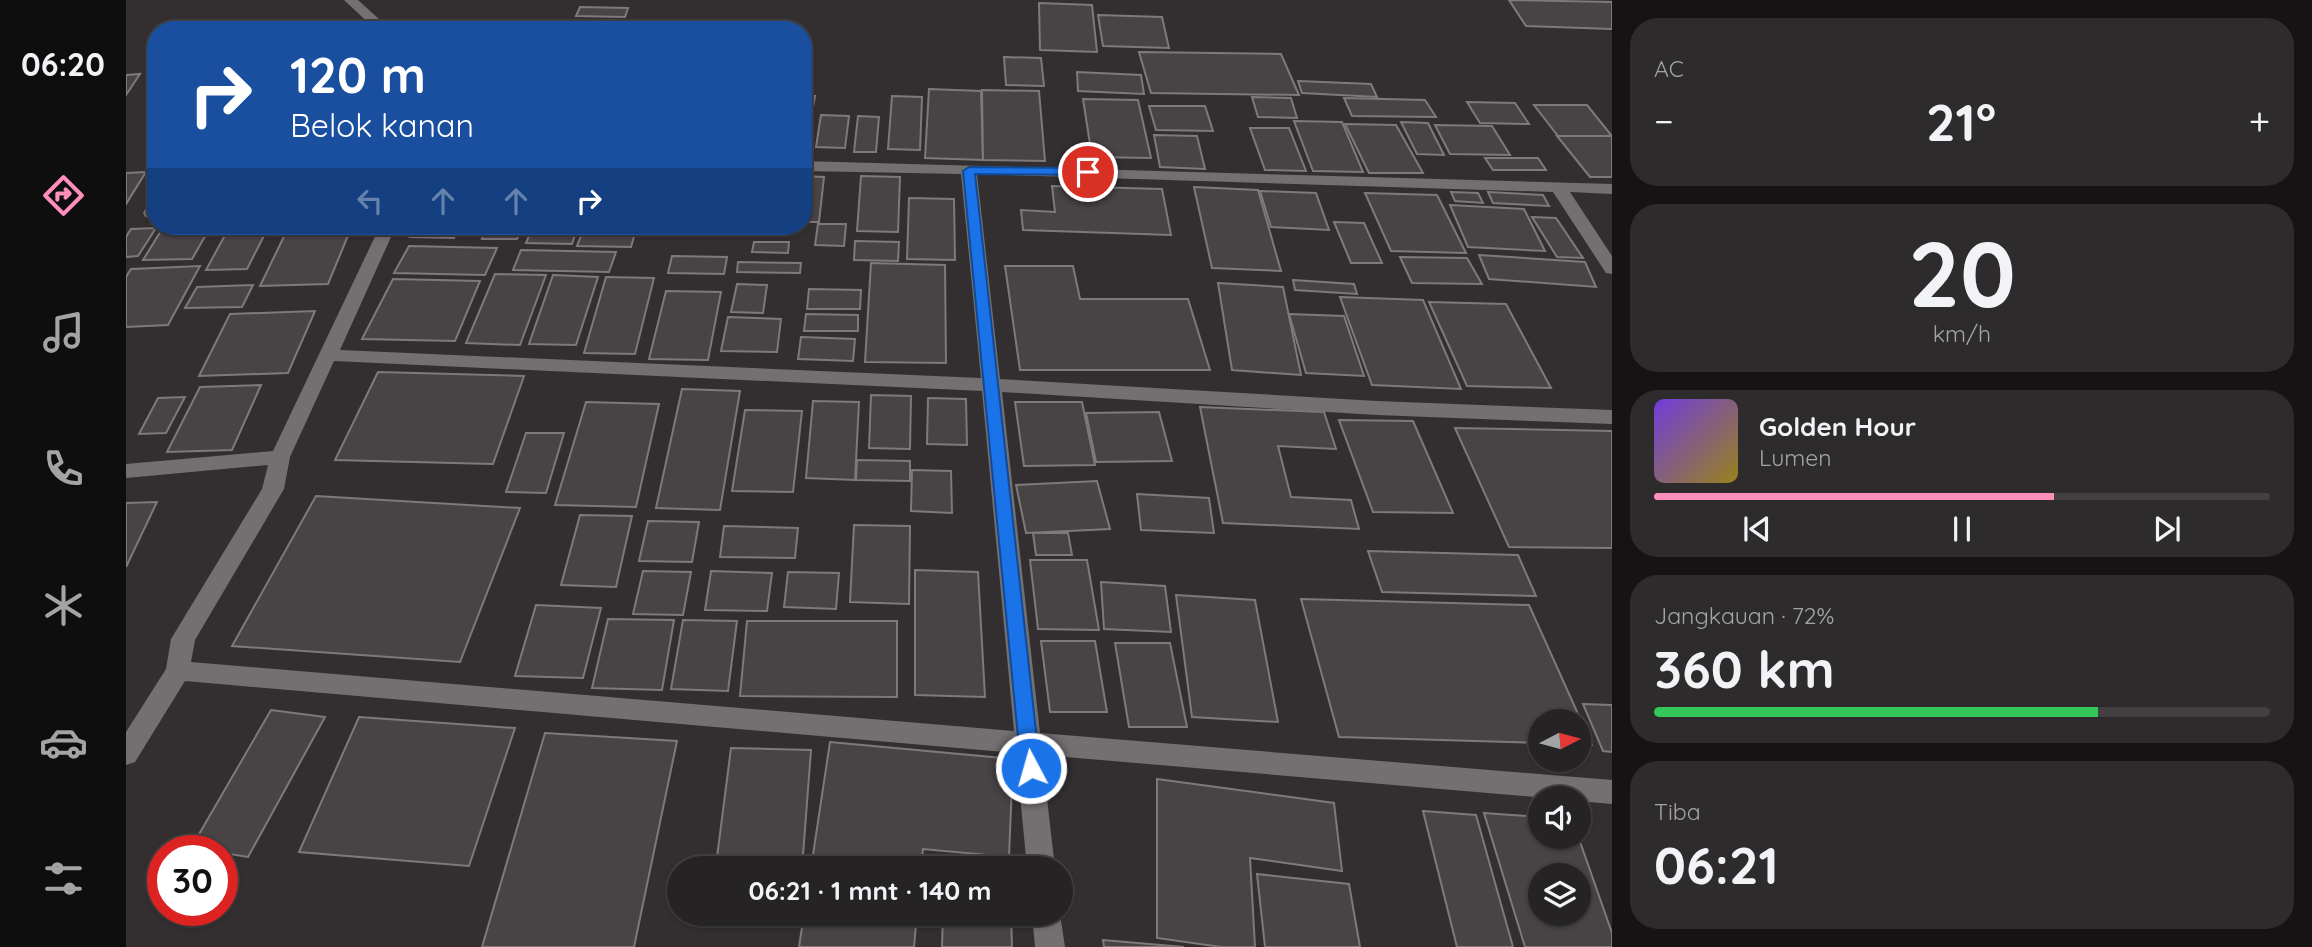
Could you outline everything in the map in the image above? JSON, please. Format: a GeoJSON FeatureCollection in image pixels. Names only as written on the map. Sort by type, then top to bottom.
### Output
{"type":"FeatureCollection","features":[{"type":"Feature","properties":{"kind":"street"},"geometry":{"type":"LineString","coordinates":[[351,0],[374,21]]}},
{"type":"Feature","properties":{"kind":"street"},"geometry":{"type":"LineString","coordinates":[[812,166],[1088,172],[1612,189]]}},
{"type":"Feature","properties":{"kind":"street"},"geometry":{"type":"LineString","coordinates":[[969,171],[1040,856]]}},
{"type":"Feature","properties":{"kind":"street"},"geometry":{"type":"LineString","coordinates":[[1558,187],[1612,269]]}},
{"type":"Feature","properties":{"kind":"street"},"geometry":{"type":"LineString","coordinates":[[126,754],[178,671],[183,639],[272,489],[280,457],[384,235]]}},
{"type":"Feature","properties":{"kind":"street"},"geometry":{"type":"LineString","coordinates":[[326,355],[991,385],[1377,408],[1612,417]]}},
{"type":"Feature","properties":{"kind":"street"},"geometry":{"type":"LineString","coordinates":[[126,471],[280,457]]}},
{"type":"Feature","properties":{"kind":"street"},"geometry":{"type":"LineString","coordinates":[[178,671],[1612,792]]}},
{"type":"Feature","properties":{"kind":"street"},"geometry":{"type":"LineString","coordinates":[[1047,926],[1050,947]]}},
{"type":"Feature","properties":{"kind":"building"},"geometry":{"type":"Polygon","coordinates":[[[1509,0],[1612,2],[1612,29],[1526,26],[1509,0]]]}},
{"type":"Feature","properties":{"kind":"building"},"geometry":{"type":"Polygon","coordinates":[[[1039,3],[1092,5],[1097,52],[1040,50],[1039,3]]]}},
{"type":"Feature","properties":{"kind":"building"},"geometry":{"type":"Polygon","coordinates":[[[580,7],[628,8],[625,17],[576,16],[580,7]]]}},
{"type":"Feature","properties":{"kind":"building"},"geometry":{"type":"Polygon","coordinates":[[[1098,15],[1162,17],[1169,48],[1103,46],[1098,15]]]}},
{"type":"Feature","properties":{"kind":"building"},"geometry":{"type":"Polygon","coordinates":[[[1139,52],[1281,54],[1299,95],[1151,93],[1139,52]]]}},
{"type":"Feature","properties":{"kind":"building"},"geometry":{"type":"Polygon","coordinates":[[[1004,57],[1041,58],[1044,86],[1006,85],[1004,57]]]}},
{"type":"Feature","properties":{"kind":"building"},"geometry":{"type":"Polygon","coordinates":[[[1077,72],[1141,75],[1144,94],[1078,91],[1077,72]]]}},
{"type":"Feature","properties":{"kind":"building"},"geometry":{"type":"Polygon","coordinates":[[[140,74],[126,95],[126,75],[140,74]]]}},
{"type":"Feature","properties":{"kind":"building"},"geometry":{"type":"Polygon","coordinates":[[[1298,81],[1371,84],[1377,97],[1302,93],[1298,81]]]}},
{"type":"Feature","properties":{"kind":"building"},"geometry":{"type":"Polygon","coordinates":[[[929,89],[981,91],[983,160],[925,158],[929,89]]]}},
{"type":"Feature","properties":{"kind":"building"},"geometry":{"type":"Polygon","coordinates":[[[982,90],[1039,91],[1045,161],[983,160],[982,90]]]}},
{"type":"Feature","properties":{"kind":"building"},"geometry":{"type":"Polygon","coordinates":[[[892,96],[922,97],[920,150],[888,149],[892,96]]]}},
{"type":"Feature","properties":{"kind":"building"},"geometry":{"type":"Polygon","coordinates":[[[1252,97],[1291,98],[1297,118],[1258,117],[1252,97]]]}},
{"type":"Feature","properties":{"kind":"building"},"geometry":{"type":"Polygon","coordinates":[[[1344,98],[1425,100],[1436,117],[1352,116],[1344,98]]]}},
{"type":"Feature","properties":{"kind":"building"},"geometry":{"type":"Polygon","coordinates":[[[1083,99],[1138,100],[1151,158],[1092,157],[1083,99]]]}},
{"type":"Feature","properties":{"kind":"building"},"geometry":{"type":"Polygon","coordinates":[[[1467,102],[1515,103],[1529,124],[1480,123],[1467,102]]]}},
{"type":"Feature","properties":{"kind":"building"},"geometry":{"type":"Polygon","coordinates":[[[1534,105],[1587,105],[1612,136],[1558,136],[1534,105]]]}},
{"type":"Feature","properties":{"kind":"building"},"geometry":{"type":"Polygon","coordinates":[[[1149,106],[1205,106],[1213,131],[1156,130],[1149,106]]]}},
{"type":"Feature","properties":{"kind":"building"},"geometry":{"type":"Polygon","coordinates":[[[821,115],[849,116],[845,148],[816,147],[821,115]]]}},
{"type":"Feature","properties":{"kind":"building"},"geometry":{"type":"Polygon","coordinates":[[[858,116],[879,117],[876,152],[854,152],[858,116]]]}},
{"type":"Feature","properties":{"kind":"building"},"geometry":{"type":"Polygon","coordinates":[[[1294,121],[1342,122],[1363,172],[1313,171],[1294,121]]]}},
{"type":"Feature","properties":{"kind":"building"},"geometry":{"type":"Polygon","coordinates":[[[1401,122],[1428,123],[1444,155],[1417,154],[1401,122]]]}},
{"type":"Feature","properties":{"kind":"building"},"geometry":{"type":"Polygon","coordinates":[[[1345,124],[1396,125],[1423,173],[1369,173],[1345,124]]]}},
{"type":"Feature","properties":{"kind":"building"},"geometry":{"type":"Polygon","coordinates":[[[1435,125],[1492,126],[1510,155],[1450,154],[1435,125]]]}},
{"type":"Feature","properties":{"kind":"building"},"geometry":{"type":"Polygon","coordinates":[[[1250,128],[1289,128],[1306,171],[1265,170],[1250,128]]]}},
{"type":"Feature","properties":{"kind":"building"},"geometry":{"type":"Polygon","coordinates":[[[1154,135],[1197,136],[1205,169],[1160,167],[1154,135]]]}},
{"type":"Feature","properties":{"kind":"building"},"geometry":{"type":"Polygon","coordinates":[[[1557,136],[1612,136],[1612,177],[1590,177],[1557,136]]]}},
{"type":"Feature","properties":{"kind":"building"},"geometry":{"type":"Polygon","coordinates":[[[1485,158],[1538,158],[1546,170],[1493,170],[1485,158]]]}},
{"type":"Feature","properties":{"kind":"building"},"geometry":{"type":"Polygon","coordinates":[[[146,172],[126,204],[126,173],[146,172]]]}},
{"type":"Feature","properties":{"kind":"building"},"geometry":{"type":"Polygon","coordinates":[[[812,176],[824,177],[819,222],[812,222],[812,176]]]}},
{"type":"Feature","properties":{"kind":"building"},"geometry":{"type":"Polygon","coordinates":[[[861,176],[900,177],[898,232],[857,231],[861,176]]]}},
{"type":"Feature","properties":{"kind":"building"},"geometry":{"type":"Polygon","coordinates":[[[1052,186],[1162,189],[1171,235],[1023,230],[1021,210],[1055,212],[1052,186]]]}},
{"type":"Feature","properties":{"kind":"building"},"geometry":{"type":"Polygon","coordinates":[[[1194,187],[1258,190],[1281,271],[1212,268],[1194,187]]]}},
{"type":"Feature","properties":{"kind":"building"},"geometry":{"type":"Polygon","coordinates":[[[1260,191],[1316,193],[1329,230],[1271,227],[1260,191]]]}},
{"type":"Feature","properties":{"kind":"building"},"geometry":{"type":"Polygon","coordinates":[[[1451,192],[1478,193],[1483,203],[1455,201],[1451,192]]]}},
{"type":"Feature","properties":{"kind":"building"},"geometry":{"type":"Polygon","coordinates":[[[1488,192],[1543,195],[1549,206],[1493,203],[1488,192]]]}},
{"type":"Feature","properties":{"kind":"building"},"geometry":{"type":"Polygon","coordinates":[[[1365,193],[1437,195],[1466,253],[1391,251],[1365,193]]]}},
{"type":"Feature","properties":{"kind":"building"},"geometry":{"type":"Polygon","coordinates":[[[909,198],[954,199],[955,260],[907,259],[909,198]]]}},
{"type":"Feature","properties":{"kind":"building"},"geometry":{"type":"Polygon","coordinates":[[[1450,205],[1524,209],[1545,251],[1468,247],[1450,205]]]}},
{"type":"Feature","properties":{"kind":"building"},"geometry":{"type":"Polygon","coordinates":[[[1532,217],[1556,218],[1583,258],[1557,257],[1532,217]]]}},
{"type":"Feature","properties":{"kind":"building"},"geometry":{"type":"Polygon","coordinates":[[[1334,222],[1364,223],[1382,263],[1351,263],[1334,222]]]}},
{"type":"Feature","properties":{"kind":"building"},"geometry":{"type":"Polygon","coordinates":[[[818,224],[846,224],[844,246],[815,245],[818,224]]]}},
{"type":"Feature","properties":{"kind":"building"},"geometry":{"type":"Polygon","coordinates":[[[147,228],[147,235],[152,235],[138,256],[126,257],[126,237],[131,229],[147,228]]]}},
{"type":"Feature","properties":{"kind":"building"},"geometry":{"type":"Polygon","coordinates":[[[158,235],[206,235],[192,259],[143,260],[158,235]]]}},
{"type":"Feature","properties":{"kind":"building"},"geometry":{"type":"Polygon","coordinates":[[[225,235],[264,235],[247,269],[206,270],[225,235]]]}},
{"type":"Feature","properties":{"kind":"building"},"geometry":{"type":"Polygon","coordinates":[[[285,235],[348,235],[328,284],[260,286],[285,235]]]}},
{"type":"Feature","properties":{"kind":"building"},"geometry":{"type":"Polygon","coordinates":[[[411,235],[456,235],[454,238],[410,237],[411,235]]]}},
{"type":"Feature","properties":{"kind":"building"},"geometry":{"type":"Polygon","coordinates":[[[484,235],[519,235],[517,239],[482,239],[484,235]]]}},
{"type":"Feature","properties":{"kind":"building"},"geometry":{"type":"Polygon","coordinates":[[[529,235],[575,235],[572,244],[526,243],[529,235]]]}},
{"type":"Feature","properties":{"kind":"building"},"geometry":{"type":"Polygon","coordinates":[[[581,235],[634,235],[631,247],[577,246],[581,235]]]}},
{"type":"Feature","properties":{"kind":"building"},"geometry":{"type":"Polygon","coordinates":[[[741,235],[774,235],[774,236],[741,235]]]}},
{"type":"Feature","properties":{"kind":"building"},"geometry":{"type":"Polygon","coordinates":[[[855,241],[899,242],[898,261],[854,260],[855,241]]]}},
{"type":"Feature","properties":{"kind":"building"},"geometry":{"type":"Polygon","coordinates":[[[754,242],[789,242],[788,253],[752,252],[754,242]]]}},
{"type":"Feature","properties":{"kind":"building"},"geometry":{"type":"Polygon","coordinates":[[[409,246],[497,248],[485,275],[394,273],[409,246]]]}},
{"type":"Feature","properties":{"kind":"building"},"geometry":{"type":"Polygon","coordinates":[[[521,250],[616,252],[609,272],[513,270],[521,250]]]}},
{"type":"Feature","properties":{"kind":"building"},"geometry":{"type":"Polygon","coordinates":[[[1479,255],[1585,262],[1596,287],[1489,279],[1479,255]]]}},
{"type":"Feature","properties":{"kind":"building"},"geometry":{"type":"Polygon","coordinates":[[[672,256],[727,257],[724,274],[668,273],[672,256]]]}},
{"type":"Feature","properties":{"kind":"building"},"geometry":{"type":"Polygon","coordinates":[[[1400,257],[1467,258],[1482,284],[1412,283],[1400,257]]]}},
{"type":"Feature","properties":{"kind":"building"},"geometry":{"type":"Polygon","coordinates":[[[738,262],[801,263],[800,273],[737,272],[738,262]]]}},
{"type":"Feature","properties":{"kind":"building"},"geometry":{"type":"Polygon","coordinates":[[[871,263],[945,265],[946,363],[865,362],[871,263]]]}},
{"type":"Feature","properties":{"kind":"building"},"geometry":{"type":"Polygon","coordinates":[[[200,266],[168,325],[126,327],[126,277],[131,269],[200,266]]]}},
{"type":"Feature","properties":{"kind":"building"},"geometry":{"type":"Polygon","coordinates":[[[1005,266],[1073,266],[1080,299],[1188,299],[1210,370],[1020,370],[1005,266]]]}},
{"type":"Feature","properties":{"kind":"building"},"geometry":{"type":"Polygon","coordinates":[[[495,274],[546,275],[520,345],[466,343],[495,274]]]}},
{"type":"Feature","properties":{"kind":"building"},"geometry":{"type":"Polygon","coordinates":[[[553,275],[598,277],[576,345],[529,344],[553,275]]]}},
{"type":"Feature","properties":{"kind":"building"},"geometry":{"type":"Polygon","coordinates":[[[606,277],[654,278],[635,354],[584,353],[606,277]]]}},
{"type":"Feature","properties":{"kind":"building"},"geometry":{"type":"Polygon","coordinates":[[[393,279],[480,281],[455,341],[362,339],[393,279]]]}},
{"type":"Feature","properties":{"kind":"building"},"geometry":{"type":"Polygon","coordinates":[[[1293,280],[1354,284],[1357,294],[1295,290],[1293,280]]]}},
{"type":"Feature","properties":{"kind":"building"},"geometry":{"type":"Polygon","coordinates":[[[1218,283],[1283,287],[1301,375],[1232,370],[1218,283]]]}},
{"type":"Feature","properties":{"kind":"building"},"geometry":{"type":"Polygon","coordinates":[[[737,284],[767,285],[763,313],[731,312],[737,284]]]}},
{"type":"Feature","properties":{"kind":"building"},"geometry":{"type":"Polygon","coordinates":[[[253,285],[242,307],[185,308],[197,287],[253,285]]]}},
{"type":"Feature","properties":{"kind":"building"},"geometry":{"type":"Polygon","coordinates":[[[809,289],[861,290],[860,309],[807,309],[809,289]]]}},
{"type":"Feature","properties":{"kind":"building"},"geometry":{"type":"Polygon","coordinates":[[[666,291],[721,292],[708,360],[649,359],[666,291]]]}},
{"type":"Feature","properties":{"kind":"building"},"geometry":{"type":"Polygon","coordinates":[[[1340,297],[1423,300],[1461,389],[1372,385],[1340,297]]]}},
{"type":"Feature","properties":{"kind":"building"},"geometry":{"type":"Polygon","coordinates":[[[1429,302],[1506,304],[1551,388],[1467,386],[1429,302]]]}},
{"type":"Feature","properties":{"kind":"building"},"geometry":{"type":"Polygon","coordinates":[[[315,311],[288,373],[199,376],[230,314],[315,311]]]}},
{"type":"Feature","properties":{"kind":"building"},"geometry":{"type":"Polygon","coordinates":[[[806,314],[858,315],[858,331],[804,331],[806,314]]]}},
{"type":"Feature","properties":{"kind":"building"},"geometry":{"type":"Polygon","coordinates":[[[1289,314],[1344,316],[1364,376],[1306,373],[1289,314]]]}},
{"type":"Feature","properties":{"kind":"building"},"geometry":{"type":"Polygon","coordinates":[[[728,317],[781,319],[777,352],[721,351],[728,317]]]}},
{"type":"Feature","properties":{"kind":"building"},"geometry":{"type":"Polygon","coordinates":[[[801,337],[855,339],[853,361],[798,359],[801,337]]]}},
{"type":"Feature","properties":{"kind":"building"},"geometry":{"type":"Polygon","coordinates":[[[378,372],[524,376],[493,464],[335,460],[378,372]]]}},
{"type":"Feature","properties":{"kind":"building"},"geometry":{"type":"Polygon","coordinates":[[[261,385],[232,450],[167,452],[200,387],[261,385]]]}},
{"type":"Feature","properties":{"kind":"building"},"geometry":{"type":"Polygon","coordinates":[[[682,389],[740,391],[720,510],[656,508],[682,389]]]}},
{"type":"Feature","properties":{"kind":"building"},"geometry":{"type":"Polygon","coordinates":[[[871,395],[911,396],[910,449],[869,448],[871,395]]]}},
{"type":"Feature","properties":{"kind":"building"},"geometry":{"type":"Polygon","coordinates":[[[185,397],[166,433],[139,434],[158,398],[185,397]]]}},
{"type":"Feature","properties":{"kind":"building"},"geometry":{"type":"Polygon","coordinates":[[[928,398],[966,399],[967,445],[927,444],[928,398]]]}},
{"type":"Feature","properties":{"kind":"building"},"geometry":{"type":"Polygon","coordinates":[[[813,401],[859,402],[855,480],[806,478],[813,401]]]}},
{"type":"Feature","properties":{"kind":"building"},"geometry":{"type":"Polygon","coordinates":[[[586,402],[659,404],[636,507],[555,505],[586,402]]]}},
{"type":"Feature","properties":{"kind":"building"},"geometry":{"type":"Polygon","coordinates":[[[1015,402],[1082,402],[1095,465],[1024,466],[1015,402]]]}},
{"type":"Feature","properties":{"kind":"building"},"geometry":{"type":"Polygon","coordinates":[[[1200,407],[1324,412],[1336,449],[1278,446],[1291,497],[1351,500],[1359,529],[1223,523],[1200,407]]]}},
{"type":"Feature","properties":{"kind":"building"},"geometry":{"type":"Polygon","coordinates":[[[745,410],[802,411],[793,492],[732,491],[745,410]]]}},
{"type":"Feature","properties":{"kind":"building"},"geometry":{"type":"Polygon","coordinates":[[[1159,412],[1172,461],[1096,462],[1086,413],[1159,412]]]}},
{"type":"Feature","properties":{"kind":"building"},"geometry":{"type":"Polygon","coordinates":[[[1339,420],[1413,421],[1453,513],[1373,512],[1339,420]]]}},
{"type":"Feature","properties":{"kind":"building"},"geometry":{"type":"Polygon","coordinates":[[[1455,428],[1612,431],[1612,548],[1509,547],[1455,428]]]}},
{"type":"Feature","properties":{"kind":"building"},"geometry":{"type":"Polygon","coordinates":[[[526,433],[564,433],[546,493],[506,492],[526,433]]]}},
{"type":"Feature","properties":{"kind":"building"},"geometry":{"type":"Polygon","coordinates":[[[857,460],[910,461],[910,481],[856,480],[857,460]]]}},
{"type":"Feature","properties":{"kind":"building"},"geometry":{"type":"Polygon","coordinates":[[[912,470],[951,471],[952,513],[911,511],[912,470]]]}},
{"type":"Feature","properties":{"kind":"building"},"geometry":{"type":"Polygon","coordinates":[[[1097,481],[1110,529],[1026,533],[1016,485],[1097,481]]]}},
{"type":"Feature","properties":{"kind":"building"},"geometry":{"type":"Polygon","coordinates":[[[1137,494],[1209,498],[1214,533],[1141,530],[1137,494]]]}},
{"type":"Feature","properties":{"kind":"building"},"geometry":{"type":"Polygon","coordinates":[[[316,496],[520,508],[460,662],[232,646],[316,496]]]}},
{"type":"Feature","properties":{"kind":"building"},"geometry":{"type":"Polygon","coordinates":[[[157,502],[126,567],[126,503],[157,502]]]}},
{"type":"Feature","properties":{"kind":"building"},"geometry":{"type":"Polygon","coordinates":[[[580,515],[632,516],[616,587],[561,585],[580,515]]]}},
{"type":"Feature","properties":{"kind":"building"},"geometry":{"type":"Polygon","coordinates":[[[648,521],[699,522],[692,562],[639,561],[648,521]]]}},
{"type":"Feature","properties":{"kind":"building"},"geometry":{"type":"Polygon","coordinates":[[[854,525],[910,526],[909,604],[850,602],[854,525]]]}},
{"type":"Feature","properties":{"kind":"building"},"geometry":{"type":"Polygon","coordinates":[[[724,526],[798,528],[795,558],[720,557],[724,526]]]}},
{"type":"Feature","properties":{"kind":"building"},"geometry":{"type":"Polygon","coordinates":[[[1033,533],[1068,533],[1072,555],[1036,555],[1033,533]]]}},
{"type":"Feature","properties":{"kind":"building"},"geometry":{"type":"Polygon","coordinates":[[[1368,551],[1518,555],[1536,596],[1382,592],[1368,551]]]}},
{"type":"Feature","properties":{"kind":"building"},"geometry":{"type":"Polygon","coordinates":[[[1030,560],[1087,560],[1099,630],[1038,629],[1030,560]]]}},
{"type":"Feature","properties":{"kind":"building"},"geometry":{"type":"Polygon","coordinates":[[[915,570],[978,572],[985,697],[915,695],[915,570]]]}},
{"type":"Feature","properties":{"kind":"building"},"geometry":{"type":"Polygon","coordinates":[[[643,571],[691,572],[683,615],[633,614],[643,571]]]}},
{"type":"Feature","properties":{"kind":"building"},"geometry":{"type":"Polygon","coordinates":[[[711,571],[772,573],[767,611],[705,610],[711,571]]]}},
{"type":"Feature","properties":{"kind":"building"},"geometry":{"type":"Polygon","coordinates":[[[788,572],[839,573],[836,609],[784,607],[788,572]]]}},
{"type":"Feature","properties":{"kind":"building"},"geometry":{"type":"Polygon","coordinates":[[[1101,582],[1165,586],[1171,632],[1104,629],[1101,582]]]}},
{"type":"Feature","properties":{"kind":"building"},"geometry":{"type":"Polygon","coordinates":[[[1176,595],[1255,600],[1278,722],[1192,717],[1176,595]]]}},
{"type":"Feature","properties":{"kind":"building"},"geometry":{"type":"Polygon","coordinates":[[[1301,599],[1529,605],[1576,709],[1528,709],[1528,743],[1339,737],[1301,599]]]}},
{"type":"Feature","properties":{"kind":"building"},"geometry":{"type":"Polygon","coordinates":[[[536,605],[601,608],[583,678],[515,676],[536,605]]]}},
{"type":"Feature","properties":{"kind":"building"},"geometry":{"type":"Polygon","coordinates":[[[608,619],[674,620],[662,690],[592,688],[608,619]]]}},
{"type":"Feature","properties":{"kind":"building"},"geometry":{"type":"Polygon","coordinates":[[[683,620],[737,621],[728,691],[671,689],[683,620]]]}},
{"type":"Feature","properties":{"kind":"building"},"geometry":{"type":"Polygon","coordinates":[[[747,621],[897,621],[897,697],[740,696],[747,621]]]}},
{"type":"Feature","properties":{"kind":"building"},"geometry":{"type":"Polygon","coordinates":[[[1041,641],[1095,641],[1107,712],[1050,712],[1041,641]]]}},
{"type":"Feature","properties":{"kind":"building"},"geometry":{"type":"Polygon","coordinates":[[[1115,643],[1170,643],[1187,727],[1129,727],[1115,643]]]}},
{"type":"Feature","properties":{"kind":"building"},"geometry":{"type":"Polygon","coordinates":[[[1583,704],[1612,705],[1612,752],[1603,751],[1591,723],[1591,709],[1585,709],[1583,704]]]}},
{"type":"Feature","properties":{"kind":"building"},"geometry":{"type":"Polygon","coordinates":[[[271,710],[325,717],[248,857],[238,855],[238,835],[199,835],[271,710]]]}},
{"type":"Feature","properties":{"kind":"building"},"geometry":{"type":"Polygon","coordinates":[[[359,717],[515,728],[469,866],[299,852],[359,717]]]}},
{"type":"Feature","properties":{"kind":"building"},"geometry":{"type":"Polygon","coordinates":[[[545,733],[677,741],[634,947],[482,947],[545,733]]]}},
{"type":"Feature","properties":{"kind":"building"},"geometry":{"type":"Polygon","coordinates":[[[830,742],[1013,759],[1009,856],[923,849],[922,856],[813,856],[830,742]]]}},
{"type":"Feature","properties":{"kind":"building"},"geometry":{"type":"Polygon","coordinates":[[[731,748],[811,750],[803,856],[717,856],[731,748]]]}},
{"type":"Feature","properties":{"kind":"building"},"geometry":{"type":"Polygon","coordinates":[[[1157,779],[1334,803],[1342,871],[1250,858],[1255,947],[1221,947],[1157,938],[1157,779]]]}},
{"type":"Feature","properties":{"kind":"building"},"geometry":{"type":"Polygon","coordinates":[[[1423,811],[1476,815],[1513,947],[1457,947],[1423,811]]]}},
{"type":"Feature","properties":{"kind":"building"},"geometry":{"type":"Polygon","coordinates":[[[1484,813],[1528,816],[1528,849],[1583,849],[1587,863],[1528,863],[1528,926],[1591,926],[1591,873],[1612,933],[1612,947],[1525,947],[1484,813]]]}},
{"type":"Feature","properties":{"kind":"building"},"geometry":{"type":"Polygon","coordinates":[[[1257,874],[1349,884],[1360,947],[1265,947],[1257,874]]]}},
{"type":"Feature","properties":{"kind":"building"},"geometry":{"type":"Polygon","coordinates":[[[802,926],[916,926],[914,947],[799,947],[802,926]]]}},
{"type":"Feature","properties":{"kind":"building"},"geometry":{"type":"Polygon","coordinates":[[[943,926],[1011,926],[1012,947],[942,947],[943,926]]]}},
{"type":"Feature","properties":{"kind":"building"},"geometry":{"type":"Polygon","coordinates":[[[1103,940],[1184,947],[1104,947],[1103,940]]]}},
{"type":"Feature","properties":{"kind":"route"},"geometry":{"type":"LineString","coordinates":[[1031,768],[969,171],[1088,172]]}}]}
